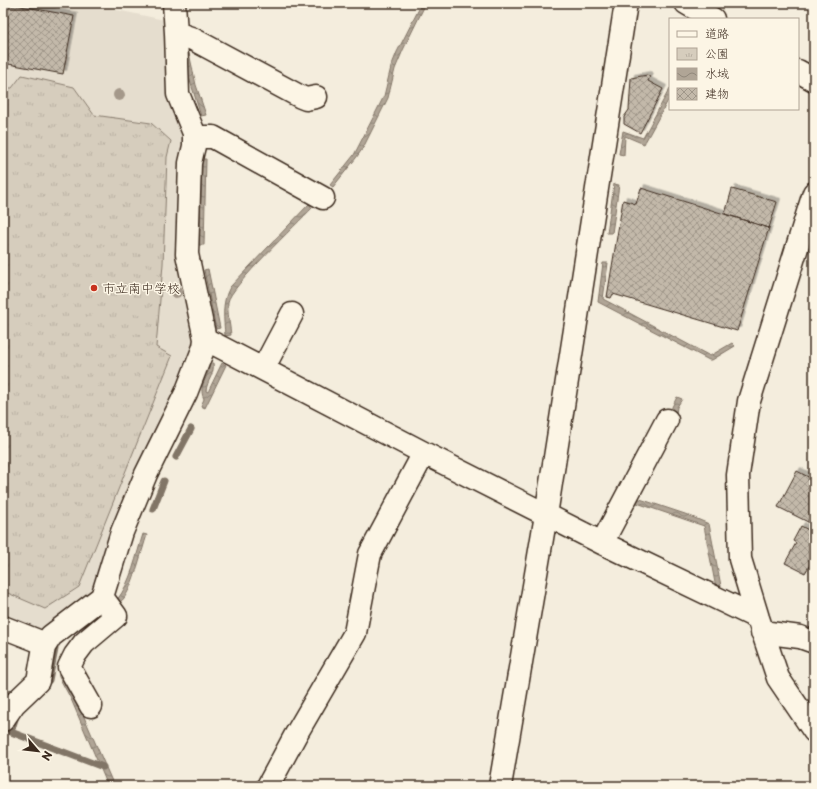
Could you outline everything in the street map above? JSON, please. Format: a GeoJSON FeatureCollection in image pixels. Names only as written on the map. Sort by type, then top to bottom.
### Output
{"type":"FeatureCollection","features":[{"type":"Feature","properties":{"kind":"street"},"geometry":{"type":"LineString","coordinates":[[3,720],[14,704],[38,681],[44,647],[51,636],[102,597],[122,532],[146,474],[186,393],[204,347],[205,339],[187,254],[190,164],[194,146],[194,133],[178,94],[174,3]]}},
{"type":"Feature","properties":{"kind":"street"},"geometry":{"type":"LineString","coordinates":[[500,786],[546,515],[626,3]]}},
{"type":"Feature","properties":{"kind":"street"},"geometry":{"type":"LineString","coordinates":[[686,3],[710,18]]}},
{"type":"Feature","properties":{"kind":"street"},"geometry":{"type":"LineString","coordinates":[[176,32],[191,38],[301,98],[306,99],[316,97]]}},
{"type":"Feature","properties":{"kind":"street"},"geometry":{"type":"LineString","coordinates":[[799,72],[814,80]]}},
{"type":"Feature","properties":{"kind":"street"},"geometry":{"type":"LineString","coordinates":[[194,137],[213,137],[323,198]]}},
{"type":"Feature","properties":{"kind":"street"},"geometry":{"type":"LineString","coordinates":[[814,193],[749,401],[738,476],[740,558],[778,678],[814,731]]}},
{"type":"Feature","properties":{"kind":"street"},"geometry":{"type":"LineString","coordinates":[[262,369],[292,314]]}},
{"type":"Feature","properties":{"kind":"street"},"geometry":{"type":"LineString","coordinates":[[205,339],[424,454],[602,543],[760,625],[814,642]]}},
{"type":"Feature","properties":{"kind":"street"},"geometry":{"type":"LineString","coordinates":[[602,543],[667,420]]}},
{"type":"Feature","properties":{"kind":"street"},"geometry":{"type":"LineString","coordinates":[[268,786],[295,736],[355,633],[370,554],[424,454]]}},
{"type":"Feature","properties":{"kind":"street"},"geometry":{"type":"LineString","coordinates":[[91,706],[69,667],[75,655],[84,643],[116,616],[102,597]]}},
{"type":"Feature","properties":{"kind":"street"},"geometry":{"type":"LineString","coordinates":[[3,627],[46,644]]}},
{"type":"Feature","properties":{"kind":"shaded area","name":"市立南中学校"},"geometry":{"type":"Polygon","coordinates":[[[3,3],[84,3],[169,21],[187,143],[184,157],[179,159],[193,319],[194,347],[187,356],[171,406],[127,500],[93,585],[98,592],[46,631],[3,614],[3,3]]]}},
{"type":"Feature","properties":{"kind":"green space","name":"市立南中学校"},"geometry":{"type":"Polygon","coordinates":[[[22,75],[74,87],[94,115],[151,123],[171,141],[167,157],[163,264],[156,347],[172,356],[79,587],[45,609],[3,591],[3,88],[12,88],[22,75]]]}},
{"type":"Feature","properties":{"kind":"water"},"geometry":{"type":"Polygon","coordinates":[[[422,3],[426,3],[395,69],[388,98],[363,148],[333,187],[330,185],[354,155],[384,96],[391,67],[397,52],[422,3]]]}},
{"type":"Feature","properties":{"kind":"water"},"geometry":{"type":"Polygon","coordinates":[[[186,53],[189,53],[196,85],[206,115],[201,116],[187,71],[186,53]]]}},
{"type":"Feature","properties":{"kind":"water"},"geometry":{"type":"Polygon","coordinates":[[[669,90],[669,99],[644,144],[625,136],[624,155],[619,154],[623,131],[643,138],[669,90]]]}},
{"type":"Feature","properties":{"kind":"water"},"geometry":{"type":"Polygon","coordinates":[[[202,159],[206,159],[204,245],[199,245],[202,159]]]}},
{"type":"Feature","properties":{"kind":"water"},"geometry":{"type":"Polygon","coordinates":[[[614,184],[619,185],[612,233],[607,233],[614,184]]]}},
{"type":"Feature","properties":{"kind":"water"},"geometry":{"type":"Polygon","coordinates":[[[309,204],[312,208],[252,270],[232,294],[228,302],[231,335],[225,336],[224,305],[230,287],[309,204]]]}},
{"type":"Feature","properties":{"kind":"water"},"geometry":{"type":"Polygon","coordinates":[[[603,263],[608,263],[603,299],[710,356],[732,343],[735,346],[712,360],[709,360],[598,302],[603,263]]]}},
{"type":"Feature","properties":{"kind":"water"},"geometry":{"type":"Polygon","coordinates":[[[208,269],[220,328],[216,329],[204,270],[208,269]]]}},
{"type":"Feature","properties":{"kind":"water"},"geometry":{"type":"Polygon","coordinates":[[[213,363],[213,370],[206,391],[208,392],[222,363],[226,365],[205,408],[201,406],[204,399],[202,389],[208,373],[209,364],[213,363]]]}},
{"type":"Feature","properties":{"kind":"water"},"geometry":{"type":"Polygon","coordinates":[[[677,397],[682,399],[677,407],[674,428],[637,498],[685,514],[709,524],[721,586],[716,588],[704,526],[634,502],[670,428],[672,407],[677,397]]]}},
{"type":"Feature","properties":{"kind":"water"},"geometry":{"type":"Polygon","coordinates":[[[143,534],[147,535],[136,572],[128,591],[120,602],[117,600],[130,577],[143,534]]]}},
{"type":"Feature","properties":{"kind":"water"},"geometry":{"type":"Polygon","coordinates":[[[72,649],[81,710],[114,786],[108,786],[71,699],[59,677],[58,669],[65,652],[72,649]]]}},
{"type":"Feature","properties":{"kind":"building"},"geometry":{"type":"Polygon","coordinates":[[[3,4],[74,16],[63,74],[3,63],[3,4]]]}},
{"type":"Feature","properties":{"kind":"building"},"geometry":{"type":"Polygon","coordinates":[[[647,75],[650,77],[648,81],[663,89],[640,133],[624,124],[624,117],[629,110],[631,78],[647,75]]]}},
{"type":"Feature","properties":{"kind":"building"},"geometry":{"type":"Polygon","coordinates":[[[641,188],[769,228],[737,331],[613,294],[611,298],[607,297],[623,200],[636,204],[641,188]]]}},
{"type":"Feature","properties":{"kind":"building"},"geometry":{"type":"Polygon","coordinates":[[[732,189],[777,202],[769,228],[725,214],[732,189]]]}},
{"type":"Feature","properties":{"kind":"building"},"geometry":{"type":"Polygon","coordinates":[[[797,471],[814,480],[814,525],[778,507],[797,471]]]}},
{"type":"Feature","properties":{"kind":"building"},"geometry":{"type":"Polygon","coordinates":[[[801,526],[814,533],[814,558],[805,573],[785,563],[796,543],[793,541],[801,526]]]}},
{"type":"Feature","properties":{"kind":"waterway"},"geometry":{"type":"LineString","coordinates":[[176,457],[191,429]]}},
{"type":"Feature","properties":{"kind":"waterway"},"geometry":{"type":"LineString","coordinates":[[153,509],[164,481]]}},
{"type":"Feature","properties":{"kind":"waterway"},"geometry":{"type":"LineString","coordinates":[[43,686],[49,680],[55,649]]}},
{"type":"Feature","properties":{"kind":"waterway"},"geometry":{"type":"LineString","coordinates":[[16,716],[11,732],[103,767]]}},
{"type":"Feature","properties":{"kind":"place","name":"市立南中学校"},"geometry":{"type":"Point","coordinates":[94,288]}}]}
